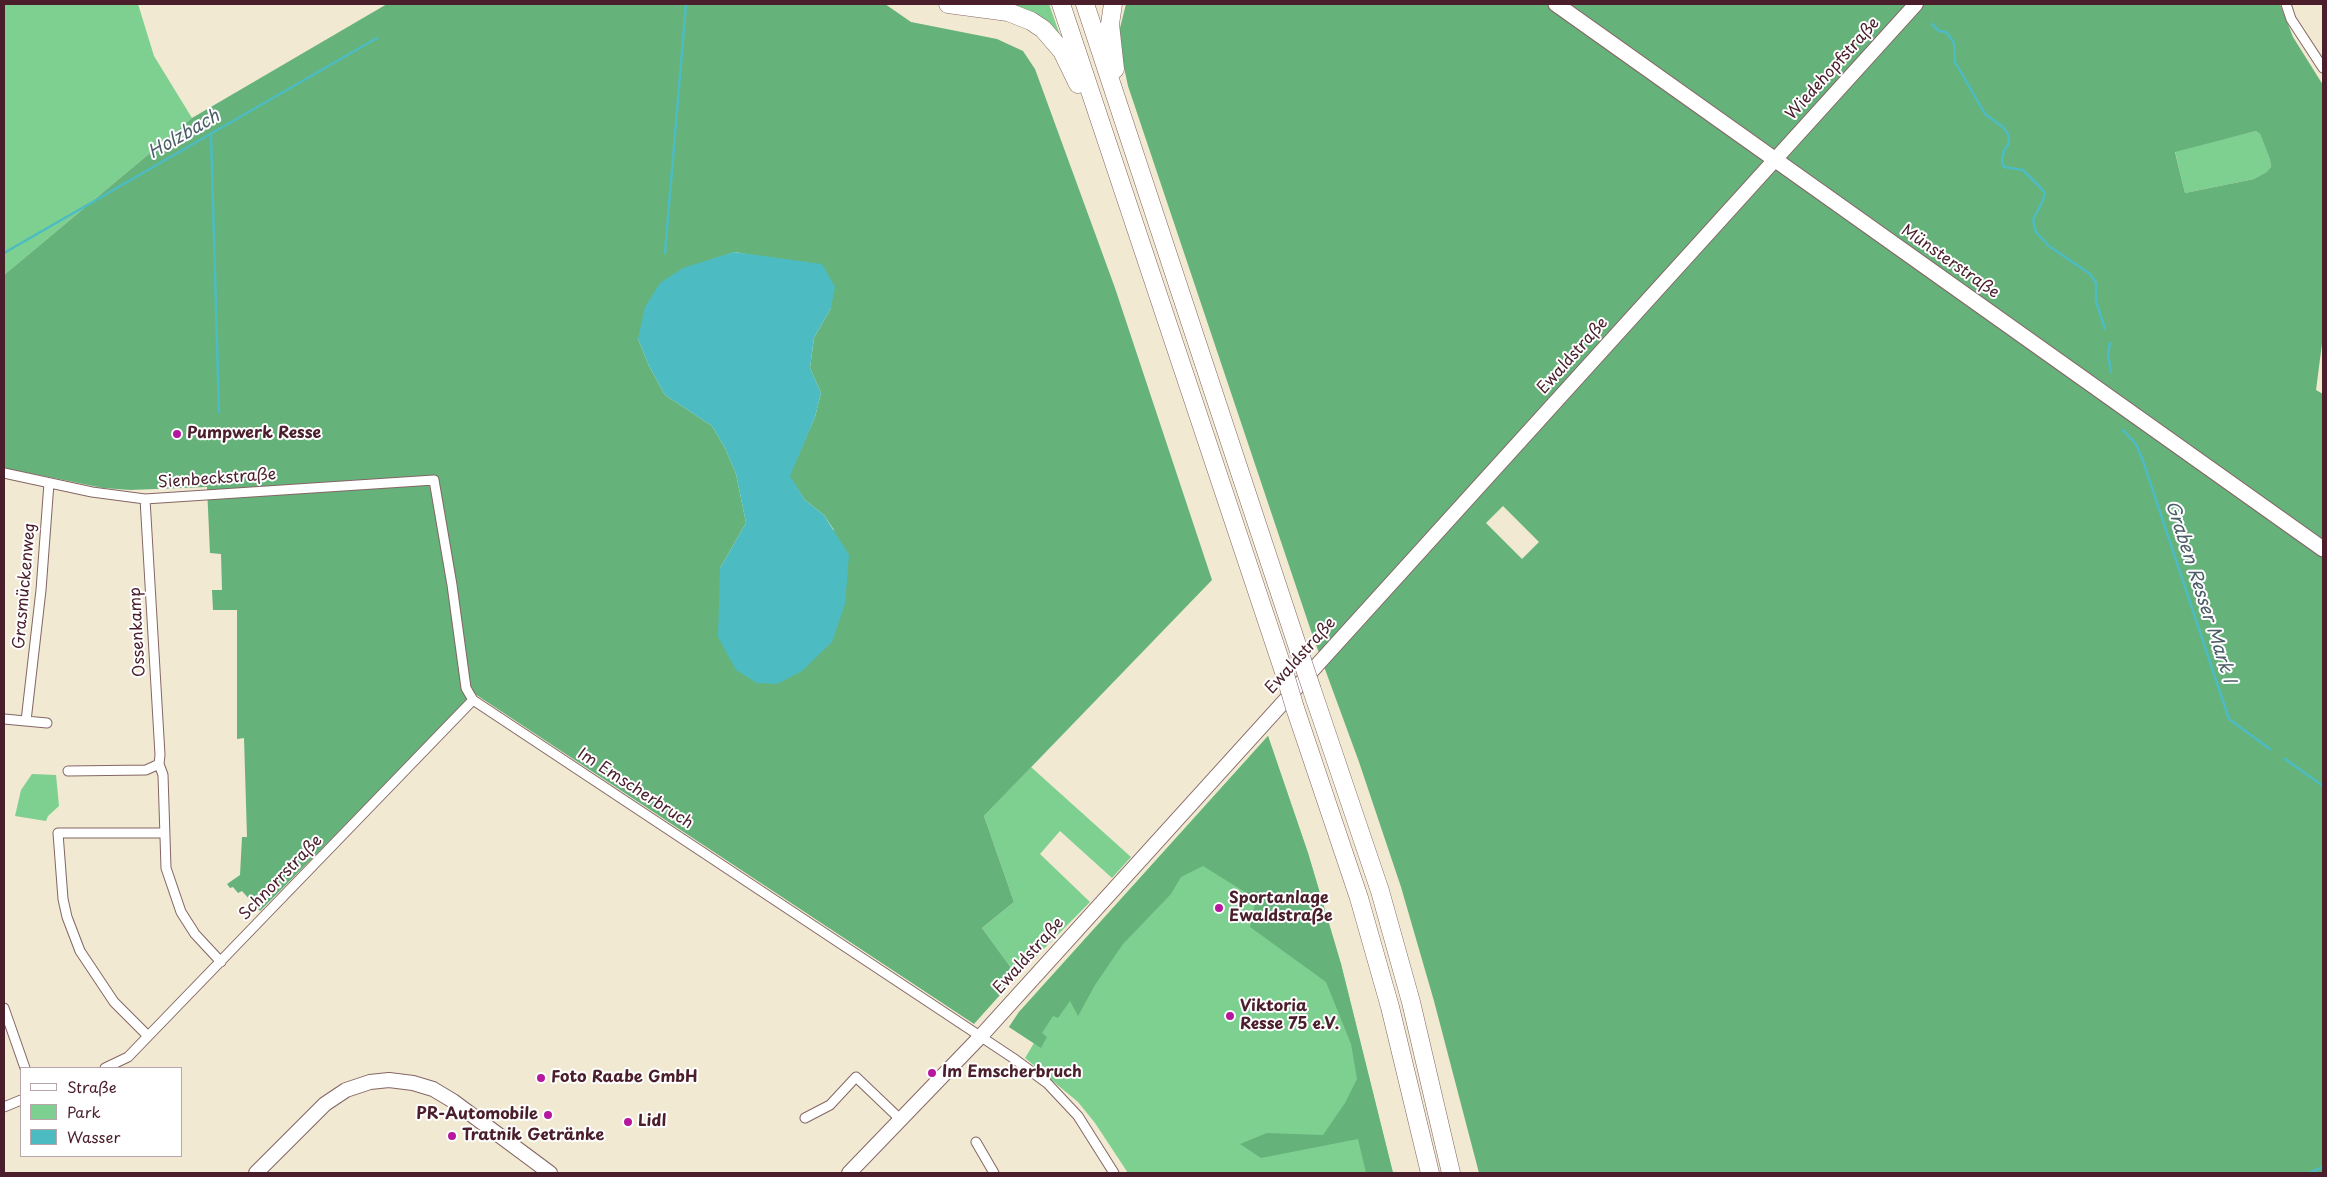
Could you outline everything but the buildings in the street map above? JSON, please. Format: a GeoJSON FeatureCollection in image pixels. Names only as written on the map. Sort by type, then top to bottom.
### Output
{"type":"FeatureCollection","features":[{"type":"Feature","properties":{"kind":"highway"},"geometry":{"type":"LineString","coordinates":[[948,4],[1008,12],[1031,21],[1043,29],[1062,50],[1112,157]]}},
{"type":"Feature","properties":{"kind":"highway"},"geometry":{"type":"LineString","coordinates":[[1061,4],[1367,925],[1390,1007],[1430,1173]]}},
{"type":"Feature","properties":{"kind":"highway"},"geometry":{"type":"LineString","coordinates":[[1085,4],[1380,891],[1411,1002],[1451,1173]]}},
{"type":"Feature","properties":{"kind":"highway"},"geometry":{"type":"LineString","coordinates":[[1114,4],[1110,24],[1111,40],[1123,121]]}},
{"type":"Feature","properties":{"kind":"main road","name":"Münsterstraße"},"geometry":{"type":"LineString","coordinates":[[1556,4],[2323,549]]}},
{"type":"Feature","properties":{"kind":"main road","name":"Wiedehopfstraße"},"geometry":{"type":"LineString","coordinates":[[1775,158],[1916,4]]}},
{"type":"Feature","properties":{"kind":"main road","name":"Ewaldstraße"},"geometry":{"type":"LineString","coordinates":[[849,1173],[981,1036],[1775,158]]}},
{"type":"Feature","properties":{"kind":"main road"},"geometry":{"type":"LineString","coordinates":[[256,1173],[325,1104],[346,1090],[370,1082],[389,1080],[413,1082],[432,1089],[453,1101],[550,1173]]}},
{"type":"Feature","properties":{"kind":"street"},"geometry":{"type":"LineString","coordinates":[[2286,4],[2291,19],[2323,68]]}},
{"type":"Feature","properties":{"kind":"street","name":"Sienbeckstraße"},"geometry":{"type":"LineString","coordinates":[[4,473],[92,492],[144,499],[434,480],[452,585],[466,688],[472,700]]}},
{"type":"Feature","properties":{"kind":"street","name":"Grasmückenweg"},"geometry":{"type":"LineString","coordinates":[[26,721],[41,590],[49,483]]}},
{"type":"Feature","properties":{"kind":"street","name":"Ossenkamp"},"geometry":{"type":"LineString","coordinates":[[144,499],[160,755],[159,764],[163,774],[166,868],[178,905],[195,934],[221,962]]}},
{"type":"Feature","properties":{"kind":"street","name":"Im Emscherbruch"},"geometry":{"type":"LineString","coordinates":[[472,700],[981,1036],[1048,1084],[1078,1116],[1114,1173]]}},
{"type":"Feature","properties":{"kind":"street","name":"Schnorrstraße"},"geometry":{"type":"LineString","coordinates":[[107,1067],[128,1057],[472,700]]}},
{"type":"Feature","properties":{"kind":"street"},"geometry":{"type":"LineString","coordinates":[[4,719],[47,723]]}},
{"type":"Feature","properties":{"kind":"street"},"geometry":{"type":"LineString","coordinates":[[68,771],[146,770],[159,764]]}},
{"type":"Feature","properties":{"kind":"street"},"geometry":{"type":"LineString","coordinates":[[148,1036],[114,1002],[80,951],[63,899],[58,833],[164,832]]}},
{"type":"Feature","properties":{"kind":"street"},"geometry":{"type":"LineString","coordinates":[[4,1008],[25,1067]]}},
{"type":"Feature","properties":{"kind":"street"},"geometry":{"type":"LineString","coordinates":[[805,1118],[830,1105],[856,1077],[901,1120]]}},
{"type":"Feature","properties":{"kind":"street"},"geometry":{"type":"LineString","coordinates":[[4,1107],[20,1100]]}},
{"type":"Feature","properties":{"kind":"street"},"geometry":{"type":"LineString","coordinates":[[976,1142],[994,1173]]}},
{"type":"Feature","properties":{"kind":"green space"},"geometry":{"type":"Polygon","coordinates":[[[4,4],[138,4],[154,56],[192,118],[4,275],[4,4]]]}},
{"type":"Feature","properties":{"kind":"green space"},"geometry":{"type":"Polygon","coordinates":[[[387,4],[885,4],[911,22],[997,39],[1023,51],[1035,69],[1115,288],[1212,580],[984,816],[1014,902],[982,928],[1017,976],[974,1024],[475,694],[260,911],[242,891],[238,893],[233,887],[230,888],[227,884],[240,875],[242,837],[247,837],[244,738],[237,739],[237,610],[213,610],[212,590],[222,590],[221,554],[210,553],[207,487],[130,490],[103,488],[4,468],[4,275],[192,118],[387,4]],[[735,252],[713,259],[638,339],[649,366],[665,395],[712,426],[725,448],[736,474],[746,523],[720,568],[834,530],[824,515],[805,500],[789,476],[815,417],[821,393],[810,368],[814,338],[831,308],[791,262],[735,252]]]}},
{"type":"Feature","properties":{"kind":"green space"},"geometry":{"type":"Polygon","coordinates":[[[985,4],[1049,4],[1062,41],[985,4]]]}},
{"type":"Feature","properties":{"kind":"green space"},"geometry":{"type":"Polygon","coordinates":[[[1126,4],[2280,4],[2293,37],[2323,85],[2323,336],[2316,390],[2323,394],[2323,1173],[1479,1173],[1434,1001],[1401,887],[1359,762],[1311,631],[1128,86],[1120,49],[1119,32],[1126,4]],[[2256,131],[2175,152],[2185,193],[2254,179],[2267,172],[2271,167],[2270,160],[2260,134],[2256,131]],[[1503,506],[1486,523],[1522,559],[1539,542],[1503,506]]]}},
{"type":"Feature","properties":{"kind":"green space"},"geometry":{"type":"Polygon","coordinates":[[[2256,131],[2260,134],[2270,160],[2271,167],[2268,172],[2254,179],[2185,193],[2175,151],[2256,131]]]}},
{"type":"Feature","properties":{"kind":"green space","name":"Sportanlage Ewaldstraße"},"geometry":{"type":"Polygon","coordinates":[[[1268,736],[1308,853],[1341,964],[1393,1173],[1128,1173],[1095,1123],[1078,1102],[1025,1058],[1034,1043],[1009,1027],[1019,1012],[1268,736]]]}},
{"type":"Feature","properties":{"kind":"green space"},"geometry":{"type":"Polygon","coordinates":[[[1268,736],[1308,853],[1341,964],[1393,1173],[1366,1173],[1358,1139],[1261,1158],[1240,1144],[1267,1133],[1323,1135],[1345,1103],[1357,1079],[1351,1044],[1326,982],[1250,927],[1256,899],[1203,866],[1181,877],[1171,894],[1123,944],[1095,985],[1078,1016],[1070,1001],[1058,1018],[1053,1016],[1042,1033],[1047,1037],[1041,1048],[1009,1027],[1019,1012],[1268,736]]]}},
{"type":"Feature","properties":{"kind":"green space"},"geometry":{"type":"Polygon","coordinates":[[[1031,767],[1131,857],[1112,878],[1060,831],[1040,854],[1090,902],[1017,976],[982,928],[1014,902],[984,816],[1031,767]]]}},
{"type":"Feature","properties":{"kind":"green space"},"geometry":{"type":"Polygon","coordinates":[[[32,774],[56,775],[59,806],[48,816],[46,821],[15,816],[21,790],[32,774]]]}},
{"type":"Feature","properties":{"kind":"water"},"geometry":{"type":"Polygon","coordinates":[[[734,252],[822,264],[835,287],[831,308],[814,338],[810,368],[821,393],[815,417],[790,476],[805,500],[824,515],[849,555],[845,604],[832,642],[802,671],[777,684],[757,683],[736,670],[718,637],[720,568],[746,523],[736,474],[725,448],[712,426],[665,395],[649,366],[638,339],[645,307],[660,283],[683,268],[734,252]]]}},
{"type":"Feature","properties":{"kind":"waterway"},"geometry":{"type":"LineString","coordinates":[[665,253],[686,4]]}},
{"type":"Feature","properties":{"kind":"waterway","name":"Graben Resser Mark I"},"geometry":{"type":"LineString","coordinates":[[1932,24],[1939,31],[1946,32],[1954,43],[1955,62],[1985,114],[2003,127],[2008,134],[2009,143],[2004,151],[2002,161],[2004,167],[2023,170],[2045,194],[2033,220],[2036,232],[2049,246],[2090,274],[2096,283],[2096,301],[2105,329]]}},
{"type":"Feature","properties":{"kind":"waterway","name":"Holzbach"},"geometry":{"type":"LineString","coordinates":[[4,253],[377,38]]}},
{"type":"Feature","properties":{"kind":"waterway"},"geometry":{"type":"LineString","coordinates":[[211,134],[219,412]]}},
{"type":"Feature","properties":{"kind":"waterway","name":"Graben Resser Mark I"},"geometry":{"type":"LineString","coordinates":[[2110,343],[2108,354],[2111,372]]}},
{"type":"Feature","properties":{"kind":"waterway","name":"Graben Resser Mark I"},"geometry":{"type":"LineString","coordinates":[[2123,430],[2136,444],[2143,461],[2229,719],[2270,749]]}},
{"type":"Feature","properties":{"kind":"waterway","name":"Graben Resser Mark I"},"geometry":{"type":"LineString","coordinates":[[2285,759],[2323,786]]}},
{"type":"Feature","properties":{"kind":"waterway"},"geometry":{"type":"LineString","coordinates":[[2309,1173],[2323,1167]]}},
{"type":"Feature","properties":{"kind":"place","name":"Pumpwerk Resse"},"geometry":{"type":"Point","coordinates":[177,434]}},
{"type":"Feature","properties":{"kind":"place","name":"Sportanlage Ewaldstraße"},"geometry":{"type":"Point","coordinates":[1219,908]}},
{"type":"Feature","properties":{"kind":"place","name":"Viktoria Resse 75 e.V."},"geometry":{"type":"Point","coordinates":[1230,1016]}},
{"type":"Feature","properties":{"kind":"place","name":"Im Emscherbruch"},"geometry":{"type":"Point","coordinates":[932,1073]}},
{"type":"Feature","properties":{"kind":"place","name":"Foto Raabe GmbH"},"geometry":{"type":"Point","coordinates":[541,1078]}},
{"type":"Feature","properties":{"kind":"place","name":"PR-Automobile"},"geometry":{"type":"Point","coordinates":[548,1115]}},
{"type":"Feature","properties":{"kind":"place","name":"Lidl"},"geometry":{"type":"Point","coordinates":[628,1122]}},
{"type":"Feature","properties":{"kind":"place","name":"Tratnik Getränke"},"geometry":{"type":"Point","coordinates":[452,1136]}}]}
